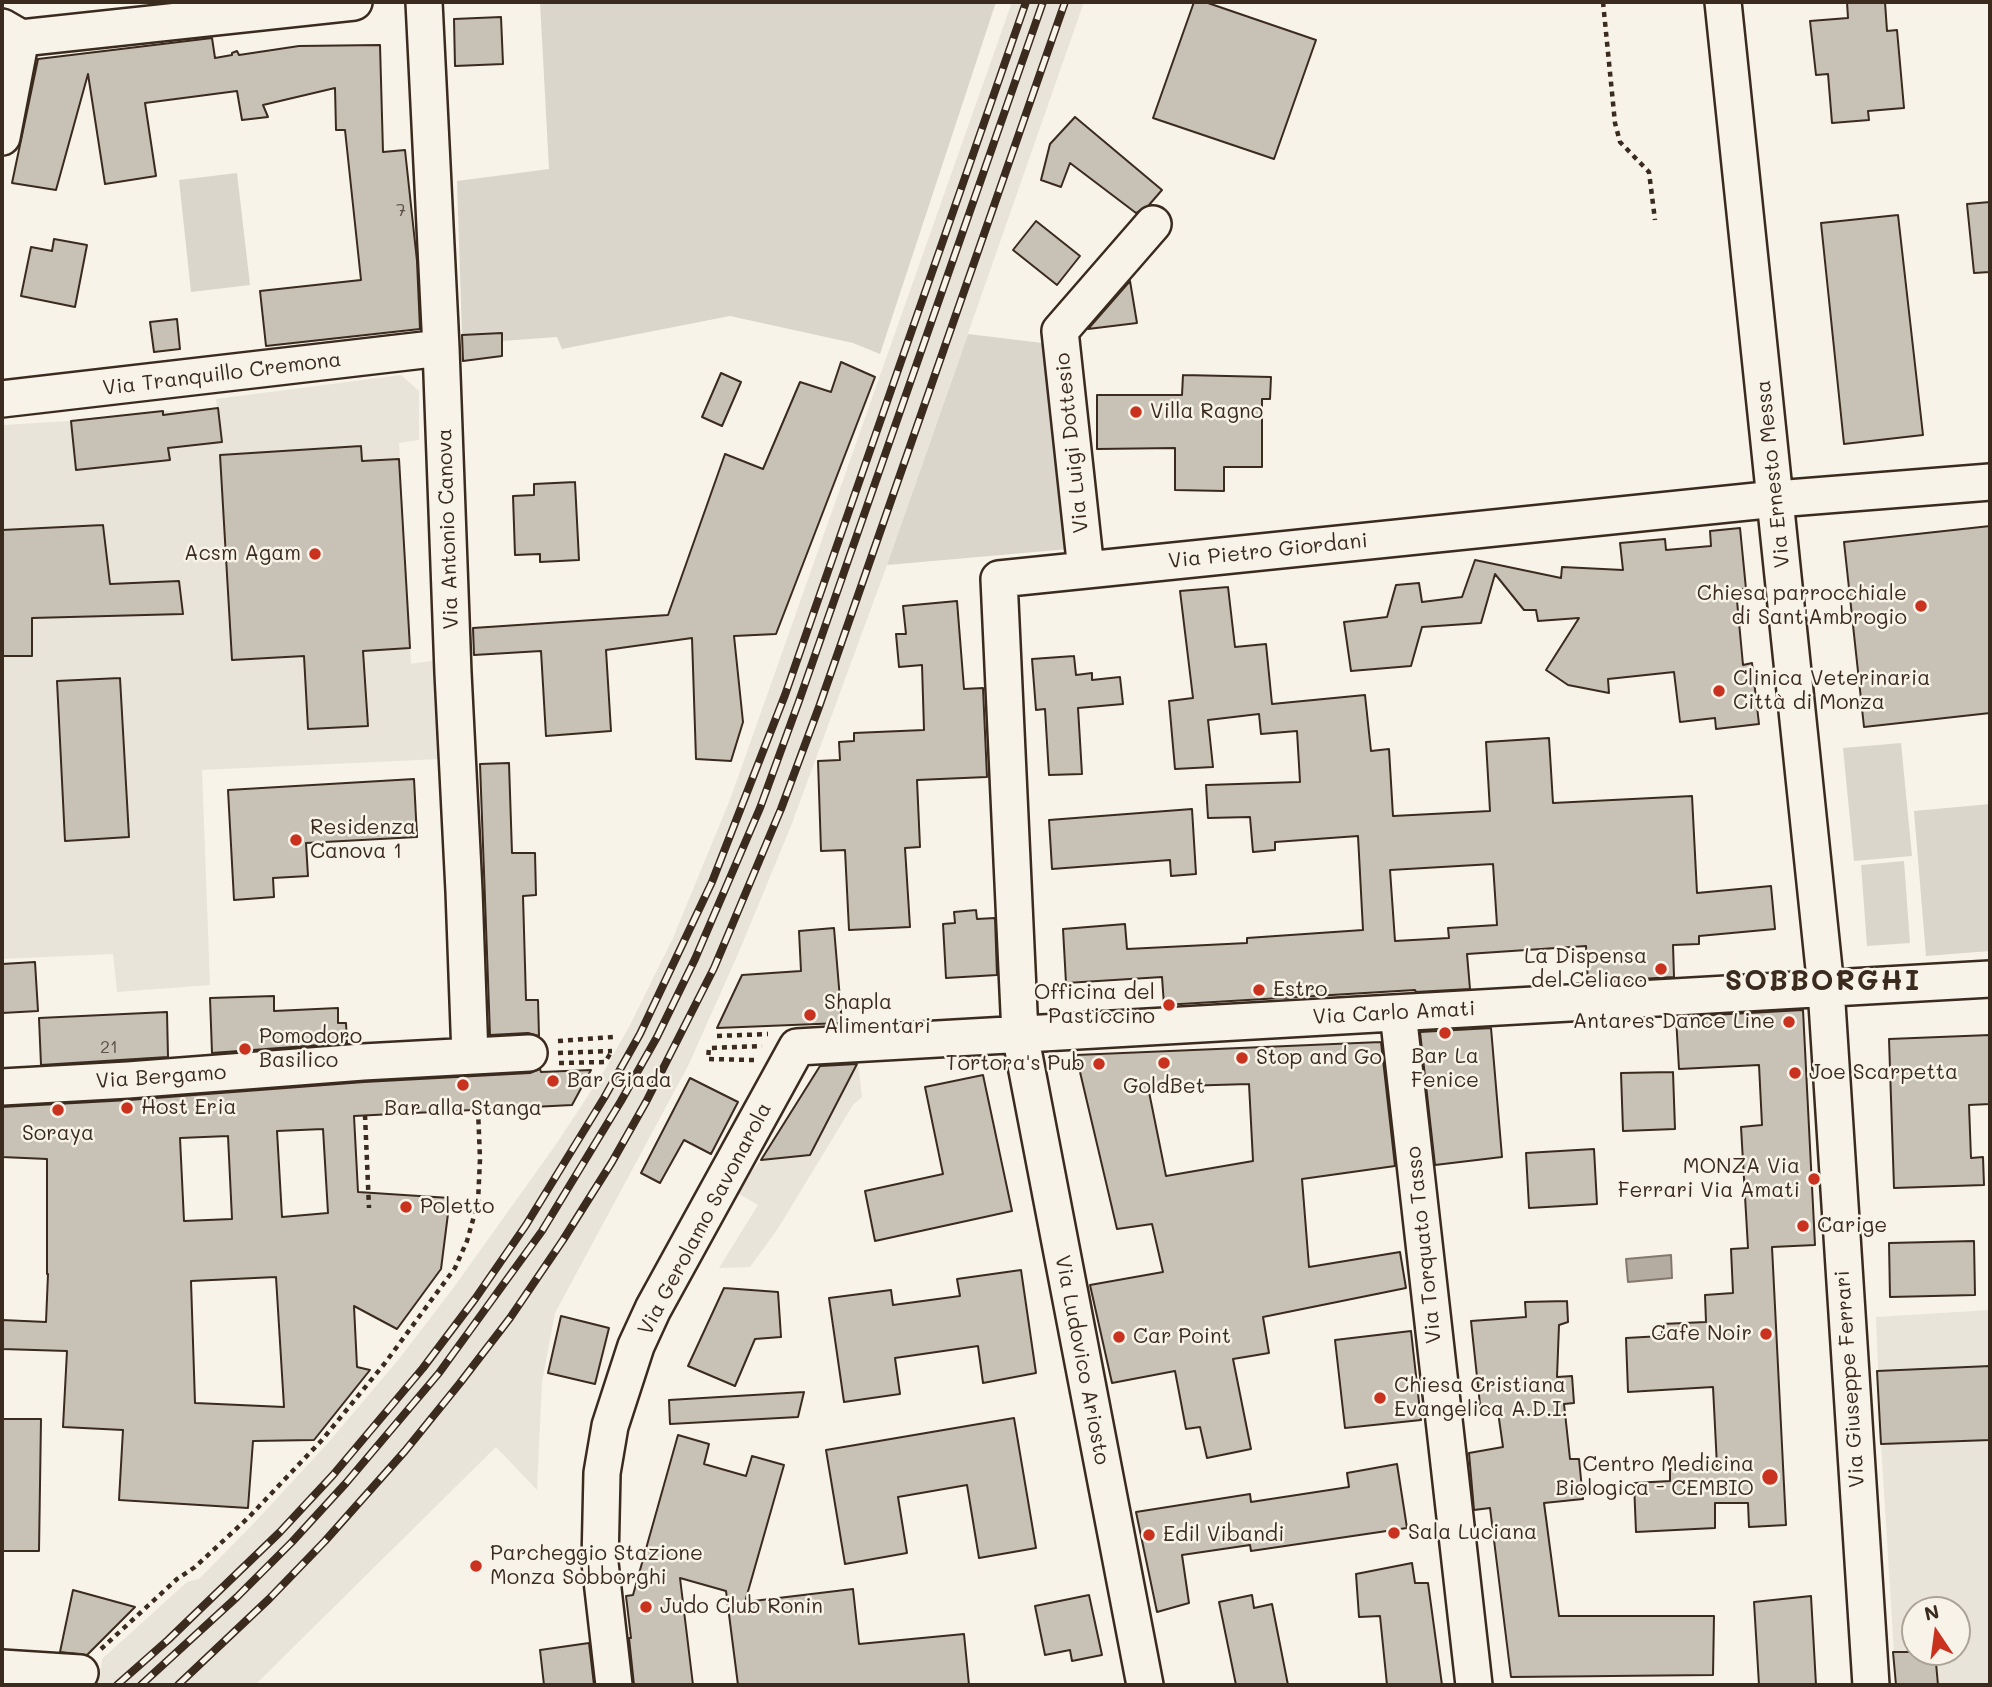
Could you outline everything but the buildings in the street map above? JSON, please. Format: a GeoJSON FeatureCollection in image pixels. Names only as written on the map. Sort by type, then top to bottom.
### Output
{"type":"FeatureCollection","features":[{"type":"Feature","properties":{"kind":"street"},"geometry":{"type":"LineString","coordinates":[[2,138],[12,33],[354,2]]}},
{"type":"Feature","properties":{"kind":"street","name":"Via Antonio Canova"},"geometry":{"type":"LineString","coordinates":[[424,2],[470,1056]]}},
{"type":"Feature","properties":{"kind":"street","name":"Via Ernesto Messa"},"geometry":{"type":"LineString","coordinates":[[1723,2],[1826,988]]}},
{"type":"Feature","properties":{"kind":"street","name":"Via Luigi Dottesio"},"geometry":{"type":"LineString","coordinates":[[1086,570],[1060,331],[1153,224]]}},
{"type":"Feature","properties":{"kind":"street","name":"Via Tranquillo Cremona"},"geometry":{"type":"LineString","coordinates":[[2,399],[441,348]]}},
{"type":"Feature","properties":{"kind":"street","name":"Via Pietro Giordani"},"geometry":{"type":"LineString","coordinates":[[1020,1034],[999,579],[1776,499],[1990,482]]}},
{"type":"Feature","properties":{"kind":"street","name":"Via Carlo Amati"},"geometry":{"type":"LineString","coordinates":[[784,1054],[1020,1034],[1990,979]]}},
{"type":"Feature","properties":{"kind":"street","name":"Via Giuseppe Ferrari"},"geometry":{"type":"LineString","coordinates":[[1826,988],[1871,1685]]}},
{"type":"Feature","properties":{"kind":"street","name":"Via Torquato Tasso"},"geometry":{"type":"LineString","coordinates":[[1398,1013],[1474,1685]]}},
{"type":"Feature","properties":{"kind":"street","name":"Via Ludovico Ariosto"},"geometry":{"type":"LineString","coordinates":[[1020,1034],[1145,1685]]}},
{"type":"Feature","properties":{"kind":"street","name":"Via Bergamo"},"geometry":{"type":"LineString","coordinates":[[2,1087],[363,1062],[529,1054]]}},
{"type":"Feature","properties":{"kind":"street","name":"Via Gerolamo Savonarola"},"geometry":{"type":"LineString","coordinates":[[614,1685],[600,1563],[602,1473],[610,1426],[636,1346],[784,1054]]}},
{"type":"Feature","properties":{"kind":"street"},"geometry":{"type":"LineString","coordinates":[[2,1668],[80,1673]]}},
{"type":"Feature","properties":{"kind":"path"},"geometry":{"type":"LineString","coordinates":[[1603,2],[1615,124],[1620,142],[1649,172],[1655,220]]}},
{"type":"Feature","properties":{"kind":"path"},"geometry":{"type":"LineString","coordinates":[[717,1036],[797,1032],[784,1054],[757,1060],[708,1059],[709,1048],[784,1054]]}},
{"type":"Feature","properties":{"kind":"path"},"geometry":{"type":"LineString","coordinates":[[529,1054],[541,1042],[613,1037]]}},
{"type":"Feature","properties":{"kind":"path"},"geometry":{"type":"LineString","coordinates":[[612,1051],[605,1062],[538,1063],[529,1054],[557,1053],[612,1051]]}},
{"type":"Feature","properties":{"kind":"path"},"geometry":{"type":"LineString","coordinates":[[80,1673],[96,1653],[249,1517],[322,1440],[385,1363],[455,1268],[467,1241],[478,1202],[478,1109]]}},
{"type":"Feature","properties":{"kind":"path"},"geometry":{"type":"LineString","coordinates":[[365,1115],[369,1208]]}},
{"type":"Feature","properties":{"kind":"shaded area"},"geometry":{"type":"Polygon","coordinates":[[[540,2],[996,2],[880,354],[853,343],[730,316],[562,349],[557,337],[502,341],[502,333],[462,335],[457,181],[549,169],[540,2]]]}},
{"type":"Feature","properties":{"kind":"shaded area"},"geometry":{"type":"Polygon","coordinates":[[[1012,2],[1084,2],[887,565],[791,826],[688,1066],[555,1313],[542,1382],[537,1490],[496,1447],[255,1685],[81,1685],[101,1668],[102,1659],[187,1582],[199,1579],[256,1521],[327,1444],[399,1359],[557,1143],[629,1027],[673,938],[731,797],[1012,2]]]}},
{"type":"Feature","properties":{"kind":"shaded area"},"geometry":{"type":"Polygon","coordinates":[[[237,173],[250,285],[191,292],[179,180],[237,173]]]}},
{"type":"Feature","properties":{"kind":"shaded area"},"geometry":{"type":"Polygon","coordinates":[[[968,334],[1051,344],[1069,549],[887,565],[968,334]]]}},
{"type":"Feature","properties":{"kind":"shaded area"},"geometry":{"type":"Polygon","coordinates":[[[401,375],[419,391],[419,440],[399,443],[411,664],[437,660],[440,759],[202,770],[210,985],[117,992],[113,954],[2,959],[4,425],[217,408],[216,399],[401,375]]]}},
{"type":"Feature","properties":{"kind":"shaded area"},"geometry":{"type":"Polygon","coordinates":[[[1901,743],[1912,856],[1854,861],[1843,748],[1901,743]]]}},
{"type":"Feature","properties":{"kind":"shaded area"},"geometry":{"type":"Polygon","coordinates":[[[1990,804],[1990,951],[1926,956],[1914,811],[1990,804]]]}},
{"type":"Feature","properties":{"kind":"shaded area"},"geometry":{"type":"Polygon","coordinates":[[[1904,861],[1910,943],[1867,946],[1861,865],[1904,861]]]}},
{"type":"Feature","properties":{"kind":"shaded area"},"geometry":{"type":"Polygon","coordinates":[[[823,1061],[858,1062],[862,1097],[853,1105],[777,1230],[750,1267],[719,1268],[758,1205],[734,1191],[761,1160],[823,1061]]]}},
{"type":"Feature","properties":{"kind":"shaded area"},"geometry":{"type":"Polygon","coordinates":[[[1671,1255],[1672,1278],[1628,1282],[1626,1259],[1671,1255]]]}},
{"type":"Feature","properties":{"kind":"shaded area"},"geometry":{"type":"Polygon","coordinates":[[[1990,1310],[1990,1685],[1896,1685],[1876,1317],[1990,1310]]]}},
{"type":"Feature","properties":{"kind":"railway"},"geometry":{"type":"LineString","coordinates":[[117,1685],[280,1532],[333,1475],[423,1368],[526,1225],[640,1034],[712,882],[785,695],[1026,2]]}},
{"type":"Feature","properties":{"kind":"railway"},"geometry":{"type":"LineString","coordinates":[[141,1685],[237,1597],[292,1542],[439,1373],[542,1231],[657,1037],[695,959],[760,808],[1043,2]]}},
{"type":"Feature","properties":{"kind":"railway"},"geometry":{"type":"LineString","coordinates":[[178,1685],[269,1599],[325,1541],[405,1451],[460,1383],[510,1318],[563,1240],[646,1102],[714,968],[781,809],[1065,2]]}},
{"type":"Feature","properties":{"kind":"place","name":"Villa Ragno"},"geometry":{"type":"Point","coordinates":[1136,412]}},
{"type":"Feature","properties":{"kind":"place","name":"Acsm Agam"},"geometry":{"type":"Point","coordinates":[315,554]}},
{"type":"Feature","properties":{"kind":"place","name":"Chiesa parrocchiale di Sant'Ambrogio"},"geometry":{"type":"Point","coordinates":[1921,606]}},
{"type":"Feature","properties":{"kind":"place","name":"Clinica Veterinaria Città di Monza"},"geometry":{"type":"Point","coordinates":[1719,691]}},
{"type":"Feature","properties":{"kind":"place","name":"Residenza Canova 1"},"geometry":{"type":"Point","coordinates":[296,840]}},
{"type":"Feature","properties":{"kind":"place","name":"La Dispensa del Celiaco"},"geometry":{"type":"Point","coordinates":[1661,969]}},
{"type":"Feature","properties":{"kind":"place","name":"Estro"},"geometry":{"type":"Point","coordinates":[1259,990]}},
{"type":"Feature","properties":{"kind":"place","name":"Officina del Pasticcino"},"geometry":{"type":"Point","coordinates":[1169,1005]}},
{"type":"Feature","properties":{"kind":"place","name":"Shapla Alimentari"},"geometry":{"type":"Point","coordinates":[810,1015]}},
{"type":"Feature","properties":{"kind":"place","name":"Antares Dance Line"},"geometry":{"type":"Point","coordinates":[1789,1022]}},
{"type":"Feature","properties":{"kind":"place","name":"Bar La Fenice"},"geometry":{"type":"Point","coordinates":[1445,1033]}},
{"type":"Feature","properties":{"kind":"place","name":"Pomodoro Basilico"},"geometry":{"type":"Point","coordinates":[245,1049]}},
{"type":"Feature","properties":{"kind":"place","name":"Stop and Go"},"geometry":{"type":"Point","coordinates":[1242,1058]}},
{"type":"Feature","properties":{"kind":"place","name":"GoldBet"},"geometry":{"type":"Point","coordinates":[1164,1063]}},
{"type":"Feature","properties":{"kind":"place","name":"Tortora's Pub"},"geometry":{"type":"Point","coordinates":[1099,1064]}},
{"type":"Feature","properties":{"kind":"place","name":"Joe Scarpetta"},"geometry":{"type":"Point","coordinates":[1795,1073]}},
{"type":"Feature","properties":{"kind":"place","name":"Bar Giada"},"geometry":{"type":"Point","coordinates":[553,1081]}},
{"type":"Feature","properties":{"kind":"place","name":"Bar alla Stanga"},"geometry":{"type":"Point","coordinates":[463,1085]}},
{"type":"Feature","properties":{"kind":"place","name":"Host Eria"},"geometry":{"type":"Point","coordinates":[127,1108]}},
{"type":"Feature","properties":{"kind":"place","name":"Soraya"},"geometry":{"type":"Point","coordinates":[58,1110]}},
{"type":"Feature","properties":{"kind":"place","name":"MONZA Via Ferrari Via Amati"},"geometry":{"type":"Point","coordinates":[1814,1179]}},
{"type":"Feature","properties":{"kind":"place","name":"Poletto"},"geometry":{"type":"Point","coordinates":[406,1207]}},
{"type":"Feature","properties":{"kind":"place","name":"Carige"},"geometry":{"type":"Point","coordinates":[1803,1226]}},
{"type":"Feature","properties":{"kind":"place","name":"Cafe Noir"},"geometry":{"type":"Point","coordinates":[1766,1334]}},
{"type":"Feature","properties":{"kind":"place","name":"Car Point"},"geometry":{"type":"Point","coordinates":[1119,1337]}},
{"type":"Feature","properties":{"kind":"place","name":"Chiesa Cristiana Evangelica A.D.I."},"geometry":{"type":"Point","coordinates":[1380,1398]}},
{"type":"Feature","properties":{"kind":"place","name":"Centro Medicina Biologica - CEMBIO"},"geometry":{"type":"Point","coordinates":[1770,1477]}},
{"type":"Feature","properties":{"kind":"place","name":"Sala Luciana"},"geometry":{"type":"Point","coordinates":[1394,1533]}},
{"type":"Feature","properties":{"kind":"place","name":"Edil Vibandi"},"geometry":{"type":"Point","coordinates":[1149,1535]}},
{"type":"Feature","properties":{"kind":"place","name":"Parcheggio Stazione Monza Sobborghi"},"geometry":{"type":"Point","coordinates":[476,1566]}},
{"type":"Feature","properties":{"kind":"place","name":"Judo Club Ronin"},"geometry":{"type":"Point","coordinates":[646,1607]}},
{"type":"Feature","properties":{"kind":"district","name":"SOBBORGHI"},"geometry":{"type":"Point","coordinates":[1823,981]}}]}
